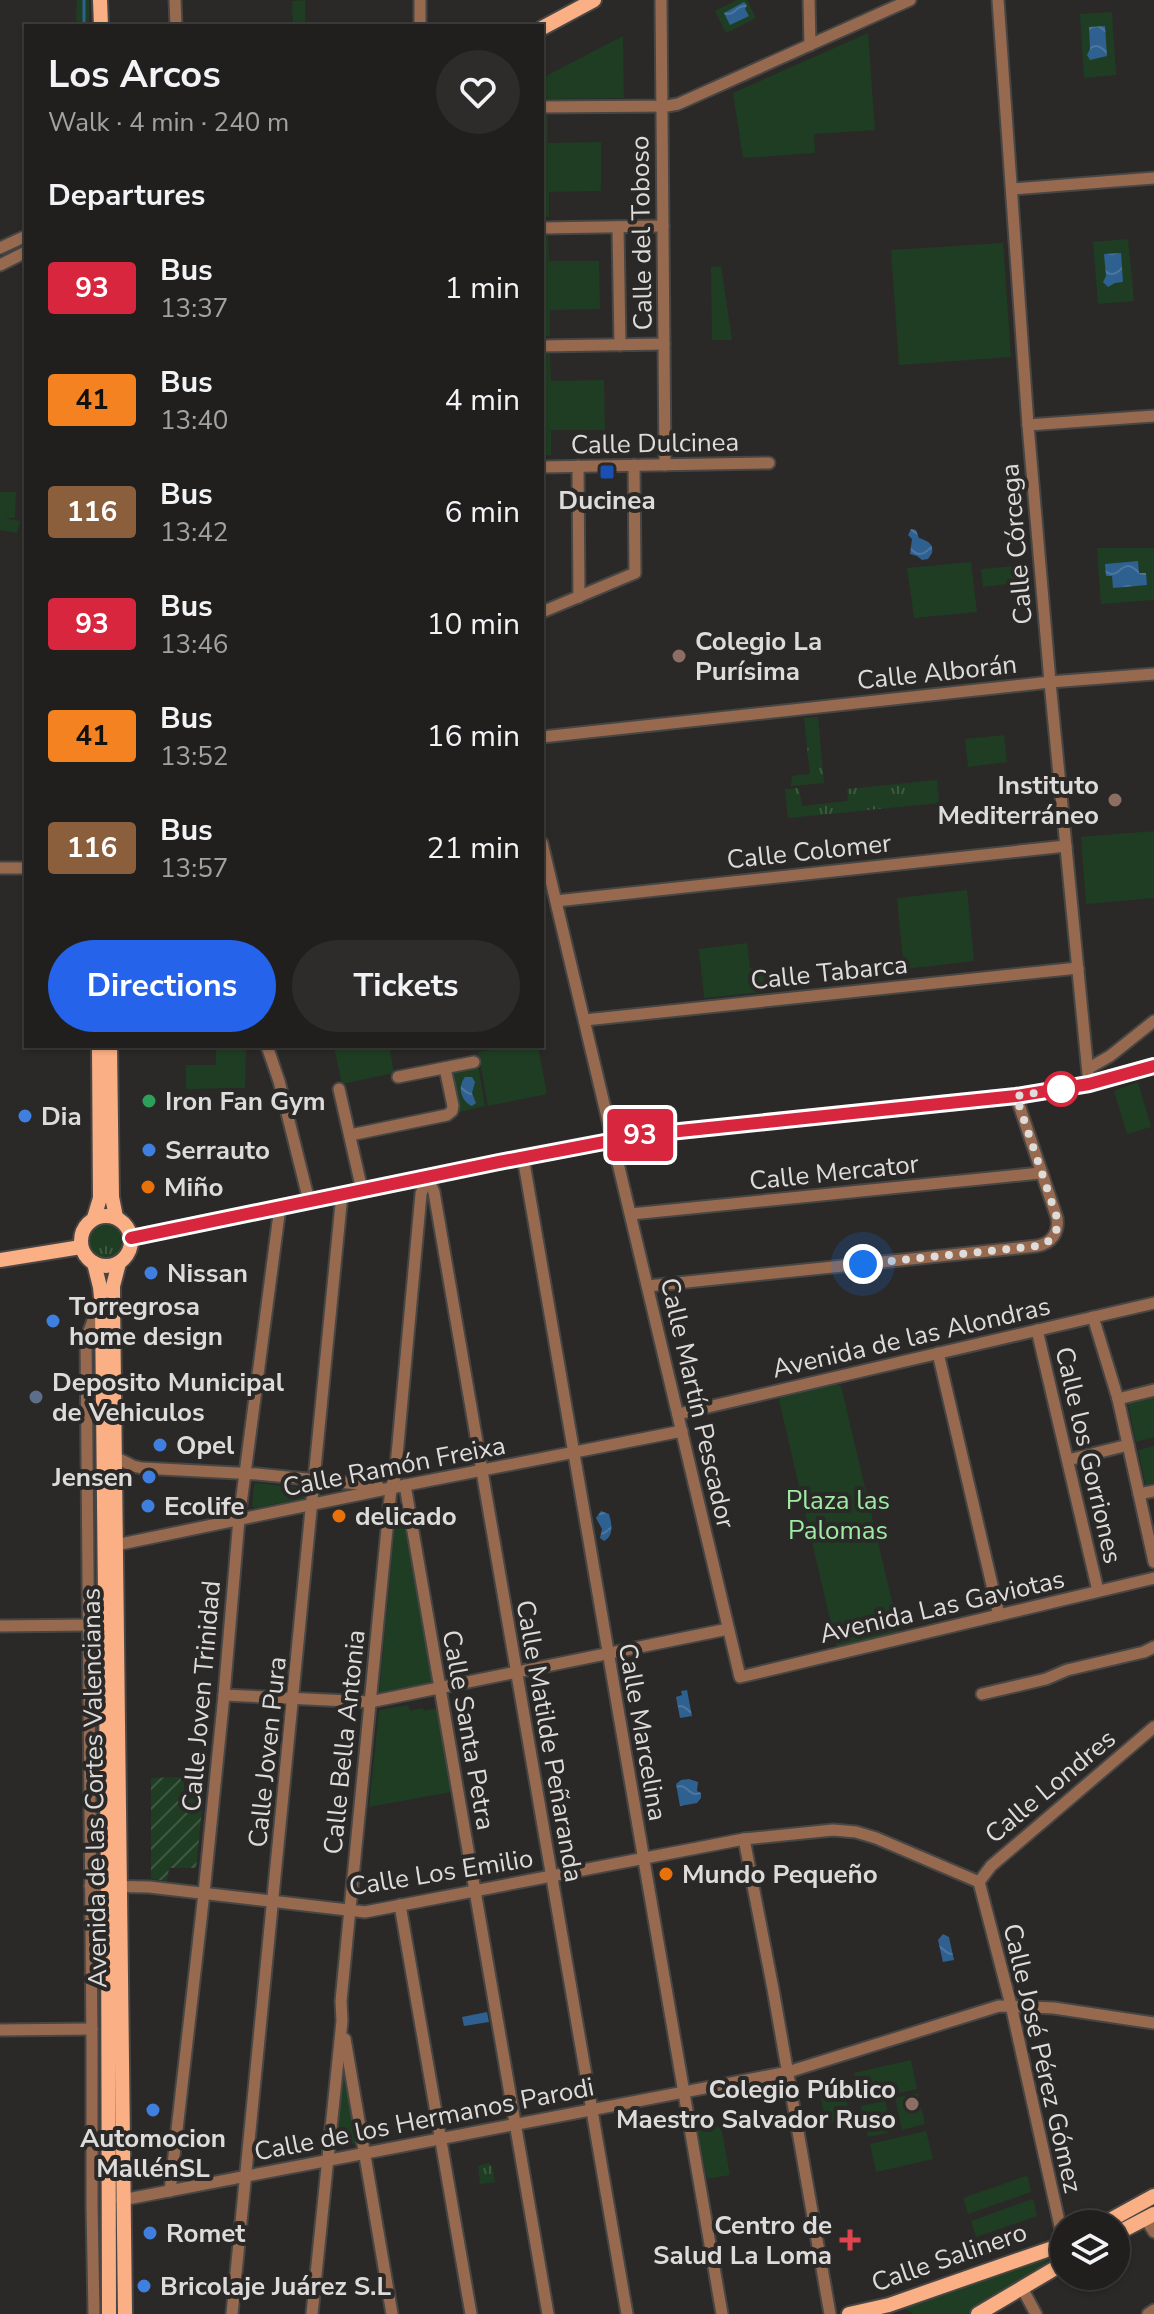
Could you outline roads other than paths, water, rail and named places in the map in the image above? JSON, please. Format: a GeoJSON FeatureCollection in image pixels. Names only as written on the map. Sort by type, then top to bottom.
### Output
{"type":"FeatureCollection","features":[{"type":"Feature","properties":{"kind":"main road"},"geometry":{"type":"LineString","coordinates":[[98,0],[98,24]]}},
{"type":"Feature","properties":{"kind":"main road"},"geometry":{"type":"LineString","coordinates":[[544,27],[590,1]]}},
{"type":"Feature","properties":{"kind":"main road"},"geometry":{"type":"LineString","coordinates":[[94,1218],[116,1217],[127,1227],[131,1238],[129,1252],[119,1263],[109,1266],[94,1263],[88,1259],[80,1240],[84,1227],[94,1218],[100,1198],[99,1048]]}},
{"type":"Feature","properties":{"kind":"main road"},"geometry":{"type":"LineString","coordinates":[[110,1048],[112,1197],[116,1217]]}},
{"type":"Feature","properties":{"kind":"main road"},"geometry":{"type":"LineString","coordinates":[[131,1238],[641,1135],[1016,1096],[1089,1084],[1154,1066]]}},
{"type":"Feature","properties":{"kind":"main road"},"geometry":{"type":"LineString","coordinates":[[0,1260],[81,1247]]}},
{"type":"Feature","properties":{"kind":"main road","name":"Avenida de las Cortes Valencianas"},"geometry":{"type":"LineString","coordinates":[[94,1263],[102,1307],[125,2314]]}},
{"type":"Feature","properties":{"kind":"main road","name":"Avenida de las Cortes Valencianas"},"geometry":{"type":"LineString","coordinates":[[109,2314],[116,1545],[113,1286],[119,1263]]}},
{"type":"Feature","properties":{"kind":"main road"},"geometry":{"type":"LineString","coordinates":[[1128,2210],[1154,2196]]}},
{"type":"Feature","properties":{"kind":"main road"},"geometry":{"type":"LineString","coordinates":[[1130,2227],[1150,2216]]}},
{"type":"Feature","properties":{"kind":"main road","name":"Calle Salinero"},"geometry":{"type":"LineString","coordinates":[[849,2314],[889,2305],[1050,2249]]}},
{"type":"Feature","properties":{"kind":"main road"},"geometry":{"type":"LineString","coordinates":[[978,2314],[1050,2271]]}},
{"type":"Feature","properties":{"kind":"main road"},"geometry":{"type":"LineString","coordinates":[[889,2305],[904,2314]]}},
{"type":"Feature","properties":{"kind":"street"},"geometry":{"type":"LineString","coordinates":[[175,0],[176,24]]}},
{"type":"Feature","properties":{"kind":"street"},"geometry":{"type":"LineString","coordinates":[[420,0],[420,24]]}},
{"type":"Feature","properties":{"kind":"street","name":"Calle del Toboso"},"geometry":{"type":"LineString","coordinates":[[661,0],[665,465]]}},
{"type":"Feature","properties":{"kind":"street"},"geometry":{"type":"LineString","coordinates":[[809,0],[810,45]]}},
{"type":"Feature","properties":{"kind":"street"},"geometry":{"type":"LineString","coordinates":[[544,107],[662,106],[683,102],[910,0]]}},
{"type":"Feature","properties":{"kind":"street","name":"Calle Córcega"},"geometry":{"type":"LineString","coordinates":[[998,0],[1028,425],[1089,1084]]}},
{"type":"Feature","properties":{"kind":"street"},"geometry":{"type":"LineString","coordinates":[[1012,189],[1154,178]]}},
{"type":"Feature","properties":{"kind":"street"},"geometry":{"type":"LineString","coordinates":[[544,228],[663,226]]}},
{"type":"Feature","properties":{"kind":"street"},"geometry":{"type":"LineString","coordinates":[[618,227],[620,345]]}},
{"type":"Feature","properties":{"kind":"street"},"geometry":{"type":"LineString","coordinates":[[0,248],[24,237]]}},
{"type":"Feature","properties":{"kind":"street"},"geometry":{"type":"LineString","coordinates":[[0,265],[24,253]]}},
{"type":"Feature","properties":{"kind":"street"},"geometry":{"type":"LineString","coordinates":[[544,346],[664,344]]}},
{"type":"Feature","properties":{"kind":"street"},"geometry":{"type":"LineString","coordinates":[[1028,425],[1154,416]]}},
{"type":"Feature","properties":{"kind":"street","name":"Calle Dulcinea"},"geometry":{"type":"LineString","coordinates":[[544,467],[769,463]]}},
{"type":"Feature","properties":{"kind":"street"},"geometry":{"type":"LineString","coordinates":[[544,611],[635,573],[634,465]]}},
{"type":"Feature","properties":{"kind":"street"},"geometry":{"type":"LineString","coordinates":[[578,466],[579,597]]}},
{"type":"Feature","properties":{"kind":"street","name":"Calle Alborán"},"geometry":{"type":"LineString","coordinates":[[544,737],[1050,682],[1154,674]]}},
{"type":"Feature","properties":{"kind":"street","name":"Calle Colomer"},"geometry":{"type":"LineString","coordinates":[[556,901],[1066,846]]}},
{"type":"Feature","properties":{"kind":"street"},"geometry":{"type":"LineString","coordinates":[[544,851],[614,1140]]}},
{"type":"Feature","properties":{"kind":"street"},"geometry":{"type":"LineString","coordinates":[[0,868],[24,868]]}},
{"type":"Feature","properties":{"kind":"street","name":"Calle Tabarca"},"geometry":{"type":"LineString","coordinates":[[585,1020],[1078,968]]}},
{"type":"Feature","properties":{"kind":"street"},"geometry":{"type":"LineString","coordinates":[[1089,1068],[1110,1056],[1154,1021]]}},
{"type":"Feature","properties":{"kind":"street"},"geometry":{"type":"LineString","coordinates":[[268,1048],[309,1201]]}},
{"type":"Feature","properties":{"kind":"street"},"geometry":{"type":"LineString","coordinates":[[398,1077],[474,1062]]}},
{"type":"Feature","properties":{"kind":"street"},"geometry":{"type":"LineString","coordinates":[[350,1135],[450,1114],[453,1106],[445,1068]]}},
{"type":"Feature","properties":{"kind":"street"},"geometry":{"type":"LineString","coordinates":[[339,1089],[362,1190]]}},
{"type":"Feature","properties":{"kind":"street"},"geometry":{"type":"LineString","coordinates":[[648,1286],[1042,1245],[1052,1238],[1058,1223],[1016,1096]]}},
{"type":"Feature","properties":{"kind":"street","name":"Calle Martín Pescador"},"geometry":{"type":"LineString","coordinates":[[614,1140],[740,1677]]}},
{"type":"Feature","properties":{"kind":"street","name":"Calle Marcelina"},"geometry":{"type":"LineString","coordinates":[[523,1157],[722,2314]]}},
{"type":"Feature","properties":{"kind":"street","name":"Calle Mercator"},"geometry":{"type":"LineString","coordinates":[[631,1214],[1040,1173]]}},
{"type":"Feature","properties":{"kind":"street","name":"Calle Matilde Peñaranda"},"geometry":{"type":"LineString","coordinates":[[427,1176],[434,1192],[627,2314]]}},
{"type":"Feature","properties":{"kind":"street","name":"Calle Bella Antonia"},"geometry":{"type":"LineString","coordinates":[[312,2314],[391,1488],[395,1477],[421,1194],[427,1176]]}},
{"type":"Feature","properties":{"kind":"street","name":"Calle Joven Pura"},"geometry":{"type":"LineString","coordinates":[[232,2314],[342,1194]]}},
{"type":"Feature","properties":{"kind":"street","name":"Calle Joven Trinidad"},"geometry":{"type":"LineString","coordinates":[[170,2191],[204,1893],[239,1519],[280,1207]]}},
{"type":"Feature","properties":{"kind":"street","name":"Avenida de las Alondras"},"geometry":{"type":"LineString","coordinates":[[678,1414],[1154,1303]]}},
{"type":"Feature","properties":{"kind":"street","name":"Avenida de las Cortes Valencianas"},"geometry":{"type":"LineString","coordinates":[[94,2314],[86,1339],[102,1307]]}},
{"type":"Feature","properties":{"kind":"street"},"geometry":{"type":"LineString","coordinates":[[1093,1317],[1118,1399],[1154,1562]]}},
{"type":"Feature","properties":{"kind":"street","name":"Calle los Gorriones"},"geometry":{"type":"LineString","coordinates":[[1037,1330],[1098,1591]]}},
{"type":"Feature","properties":{"kind":"street"},"geometry":{"type":"LineString","coordinates":[[938,1353],[999,1615]]}},
{"type":"Feature","properties":{"kind":"street"},"geometry":{"type":"LineString","coordinates":[[1118,1399],[1154,1390]]}},
{"type":"Feature","properties":{"kind":"street","name":"Calle Ramón Freixa"},"geometry":{"type":"LineString","coordinates":[[116,1545],[682,1431]]}},
{"type":"Feature","properties":{"kind":"street"},"geometry":{"type":"LineString","coordinates":[[1068,1460],[1128,1445]]}},
{"type":"Feature","properties":{"kind":"street"},"geometry":{"type":"LineString","coordinates":[[115,1457],[142,1468],[245,1473],[391,1488]]}},
{"type":"Feature","properties":{"kind":"street","name":"Calle Santa Petra"},"geometry":{"type":"LineString","coordinates":[[405,1485],[548,2314]]}},
{"type":"Feature","properties":{"kind":"street"},"geometry":{"type":"LineString","coordinates":[[1139,1494],[1154,1491]]}},
{"type":"Feature","properties":{"kind":"street","name":"Avenida Las Gaviotas"},"geometry":{"type":"LineString","coordinates":[[740,1677],[1154,1578]]}},
{"type":"Feature","properties":{"kind":"street"},"geometry":{"type":"LineString","coordinates":[[0,1626],[88,1625]]}},
{"type":"Feature","properties":{"kind":"street"},"geometry":{"type":"LineString","coordinates":[[224,1695],[370,1702],[728,1629]]}},
{"type":"Feature","properties":{"kind":"street"},"geometry":{"type":"LineString","coordinates":[[982,1694],[1046,1679],[1067,1670],[1154,1647]]}},
{"type":"Feature","properties":{"kind":"street","name":"Calle Londres"},"geometry":{"type":"LineString","coordinates":[[979,1882],[991,1866],[1154,1727]]}},
{"type":"Feature","properties":{"kind":"street","name":"Calle Los Emilio"},"geometry":{"type":"LineString","coordinates":[[90,1886],[149,1887],[365,1912],[744,1839],[833,1830],[876,1838],[979,1882]]}},
{"type":"Feature","properties":{"kind":"street"},"geometry":{"type":"LineString","coordinates":[[744,1839],[830,2314]]}},
{"type":"Feature","properties":{"kind":"street","name":"Calle José Pérez Gómez"},"geometry":{"type":"LineString","coordinates":[[979,1882],[1011,2005],[1056,2210]]}},
{"type":"Feature","properties":{"kind":"street"},"geometry":{"type":"LineString","coordinates":[[400,1905],[471,2314]]}},
{"type":"Feature","properties":{"kind":"street","name":"Calle de los Hermanos Parodi"},"geometry":{"type":"LineString","coordinates":[[122,2200],[788,2072],[990,2008],[1011,2005],[1054,2008],[1154,2023]]}},
{"type":"Feature","properties":{"kind":"street"},"geometry":{"type":"LineString","coordinates":[[342,2021],[392,2314]]}},
{"type":"Feature","properties":{"kind":"street"},"geometry":{"type":"LineString","coordinates":[[0,2030],[92,2029]]}},
{"type":"Feature","properties":{"kind":"street"},"geometry":{"type":"LineString","coordinates":[[1150,2216],[1154,2232]]}},
{"type":"Feature","properties":{"kind":"street"},"geometry":{"type":"LineString","coordinates":[[1022,2288],[1036,2314]]}},
{"type":"Feature","properties":{"kind":"street"},"geometry":{"type":"LineString","coordinates":[[1148,2314],[1154,2310]]}},
{"type":"Feature","properties":{"kind":"water"},"geometry":{"type":"Polygon","coordinates":[[[744,2],[749,16],[730,25],[724,13],[744,2]]]}},
{"type":"Feature","properties":{"kind":"water"},"geometry":{"type":"Polygon","coordinates":[[[1105,26],[1107,56],[1090,60],[1087,55],[1090,49],[1089,27],[1105,26]]]}},
{"type":"Feature","properties":{"kind":"water"},"geometry":{"type":"Polygon","coordinates":[[[1121,253],[1123,282],[1108,287],[1103,282],[1106,276],[1104,254],[1121,253]]]}},
{"type":"Feature","properties":{"kind":"water"},"geometry":{"type":"Polygon","coordinates":[[[911,529],[931,545],[932,553],[928,559],[922,560],[910,554],[912,539],[908,535],[911,529]]]}},
{"type":"Feature","properties":{"kind":"water"},"geometry":{"type":"Polygon","coordinates":[[[1138,561],[1139,573],[1146,573],[1147,585],[1113,588],[1112,576],[1106,576],[1105,564],[1138,561]]]}},
{"type":"Feature","properties":{"kind":"water"},"geometry":{"type":"Polygon","coordinates":[[[465,1077],[472,1077],[475,1082],[472,1093],[476,1103],[472,1106],[461,1093],[465,1077]]]}},
{"type":"Feature","properties":{"kind":"water"},"geometry":{"type":"Polygon","coordinates":[[[601,1511],[609,1514],[611,1526],[611,1533],[604,1541],[600,1538],[602,1529],[596,1518],[601,1511]]]}},
{"type":"Feature","properties":{"kind":"water"},"geometry":{"type":"Polygon","coordinates":[[[687,1690],[692,1716],[680,1718],[676,1697],[687,1690]]]}},
{"type":"Feature","properties":{"kind":"water"},"geometry":{"type":"Polygon","coordinates":[[[263,1740],[275,1741],[273,1762],[261,1760],[263,1740]]]}},
{"type":"Feature","properties":{"kind":"water"},"geometry":{"type":"Polygon","coordinates":[[[689,1779],[698,1782],[697,1791],[701,1793],[701,1798],[697,1803],[680,1806],[676,1784],[689,1779]]]}},
{"type":"Feature","properties":{"kind":"water"},"geometry":{"type":"Polygon","coordinates":[[[943,1934],[949,1937],[954,1960],[943,1962],[938,1940],[943,1934]]]}},
{"type":"Feature","properties":{"kind":"water"},"geometry":{"type":"Polygon","coordinates":[[[487,2012],[489,2022],[464,2026],[462,2017],[487,2012]]]}},
{"type":"Feature","properties":{"kind":"waterway"},"geometry":{"type":"LineString","coordinates":[[84,0],[84,24]]}},
{"type":"Feature","properties":{"kind":"place","name":"Ducinea"},"geometry":{"type":"Point","coordinates":[607,472]}},
{"type":"Feature","properties":{"kind":"place","name":"Colegio La Purísima"},"geometry":{"type":"Point","coordinates":[679,656]}},
{"type":"Feature","properties":{"kind":"place","name":"Instituto Mediterráneo"},"geometry":{"type":"Point","coordinates":[1115,800]}},
{"type":"Feature","properties":{"kind":"place","name":"Iron Fan Gym"},"geometry":{"type":"Point","coordinates":[149,1101]}},
{"type":"Feature","properties":{"kind":"place","name":"Dia"},"geometry":{"type":"Point","coordinates":[25,1116]}},
{"type":"Feature","properties":{"kind":"place","name":"Serrauto"},"geometry":{"type":"Point","coordinates":[149,1150]}},
{"type":"Feature","properties":{"kind":"place","name":"Miño"},"geometry":{"type":"Point","coordinates":[148,1187]}},
{"type":"Feature","properties":{"kind":"place","name":"Nissan"},"geometry":{"type":"Point","coordinates":[151,1273]}},
{"type":"Feature","properties":{"kind":"place","name":"Torregrosa home design"},"geometry":{"type":"Point","coordinates":[53,1321]}},
{"type":"Feature","properties":{"kind":"place","name":"Deposito Municipal de Vehiculos"},"geometry":{"type":"Point","coordinates":[36,1397]}},
{"type":"Feature","properties":{"kind":"place","name":"Opel"},"geometry":{"type":"Point","coordinates":[160,1445]}},
{"type":"Feature","properties":{"kind":"place","name":"Jensen"},"geometry":{"type":"Point","coordinates":[149,1477]}},
{"type":"Feature","properties":{"kind":"place","name":"Ecolife"},"geometry":{"type":"Point","coordinates":[148,1506]}},
{"type":"Feature","properties":{"kind":"place","name":"delicado"},"geometry":{"type":"Point","coordinates":[339,1516]}},
{"type":"Feature","properties":{"kind":"place","name":"Mundo Pequeño"},"geometry":{"type":"Point","coordinates":[666,1874]}},
{"type":"Feature","properties":{"kind":"place","name":"Colegio Público Maestro Salvador Ruso"},"geometry":{"type":"Point","coordinates":[912,2104]}},
{"type":"Feature","properties":{"kind":"place","name":"Automocion MallénSL"},"geometry":{"type":"Point","coordinates":[153,2110]}},
{"type":"Feature","properties":{"kind":"place","name":"Romet"},"geometry":{"type":"Point","coordinates":[150,2233]}},
{"type":"Feature","properties":{"kind":"place","name":"Centro de Salud La Loma"},"geometry":{"type":"Point","coordinates":[850,2240]}},
{"type":"Feature","properties":{"kind":"place","name":"Bricolaje Juárez S.L"},"geometry":{"type":"Point","coordinates":[144,2286]}},
{"type":"Feature","properties":{"kind":"park label","name":"Plaza las Palomas"},"geometry":{"type":"Point","coordinates":[838,1515]}}]}
